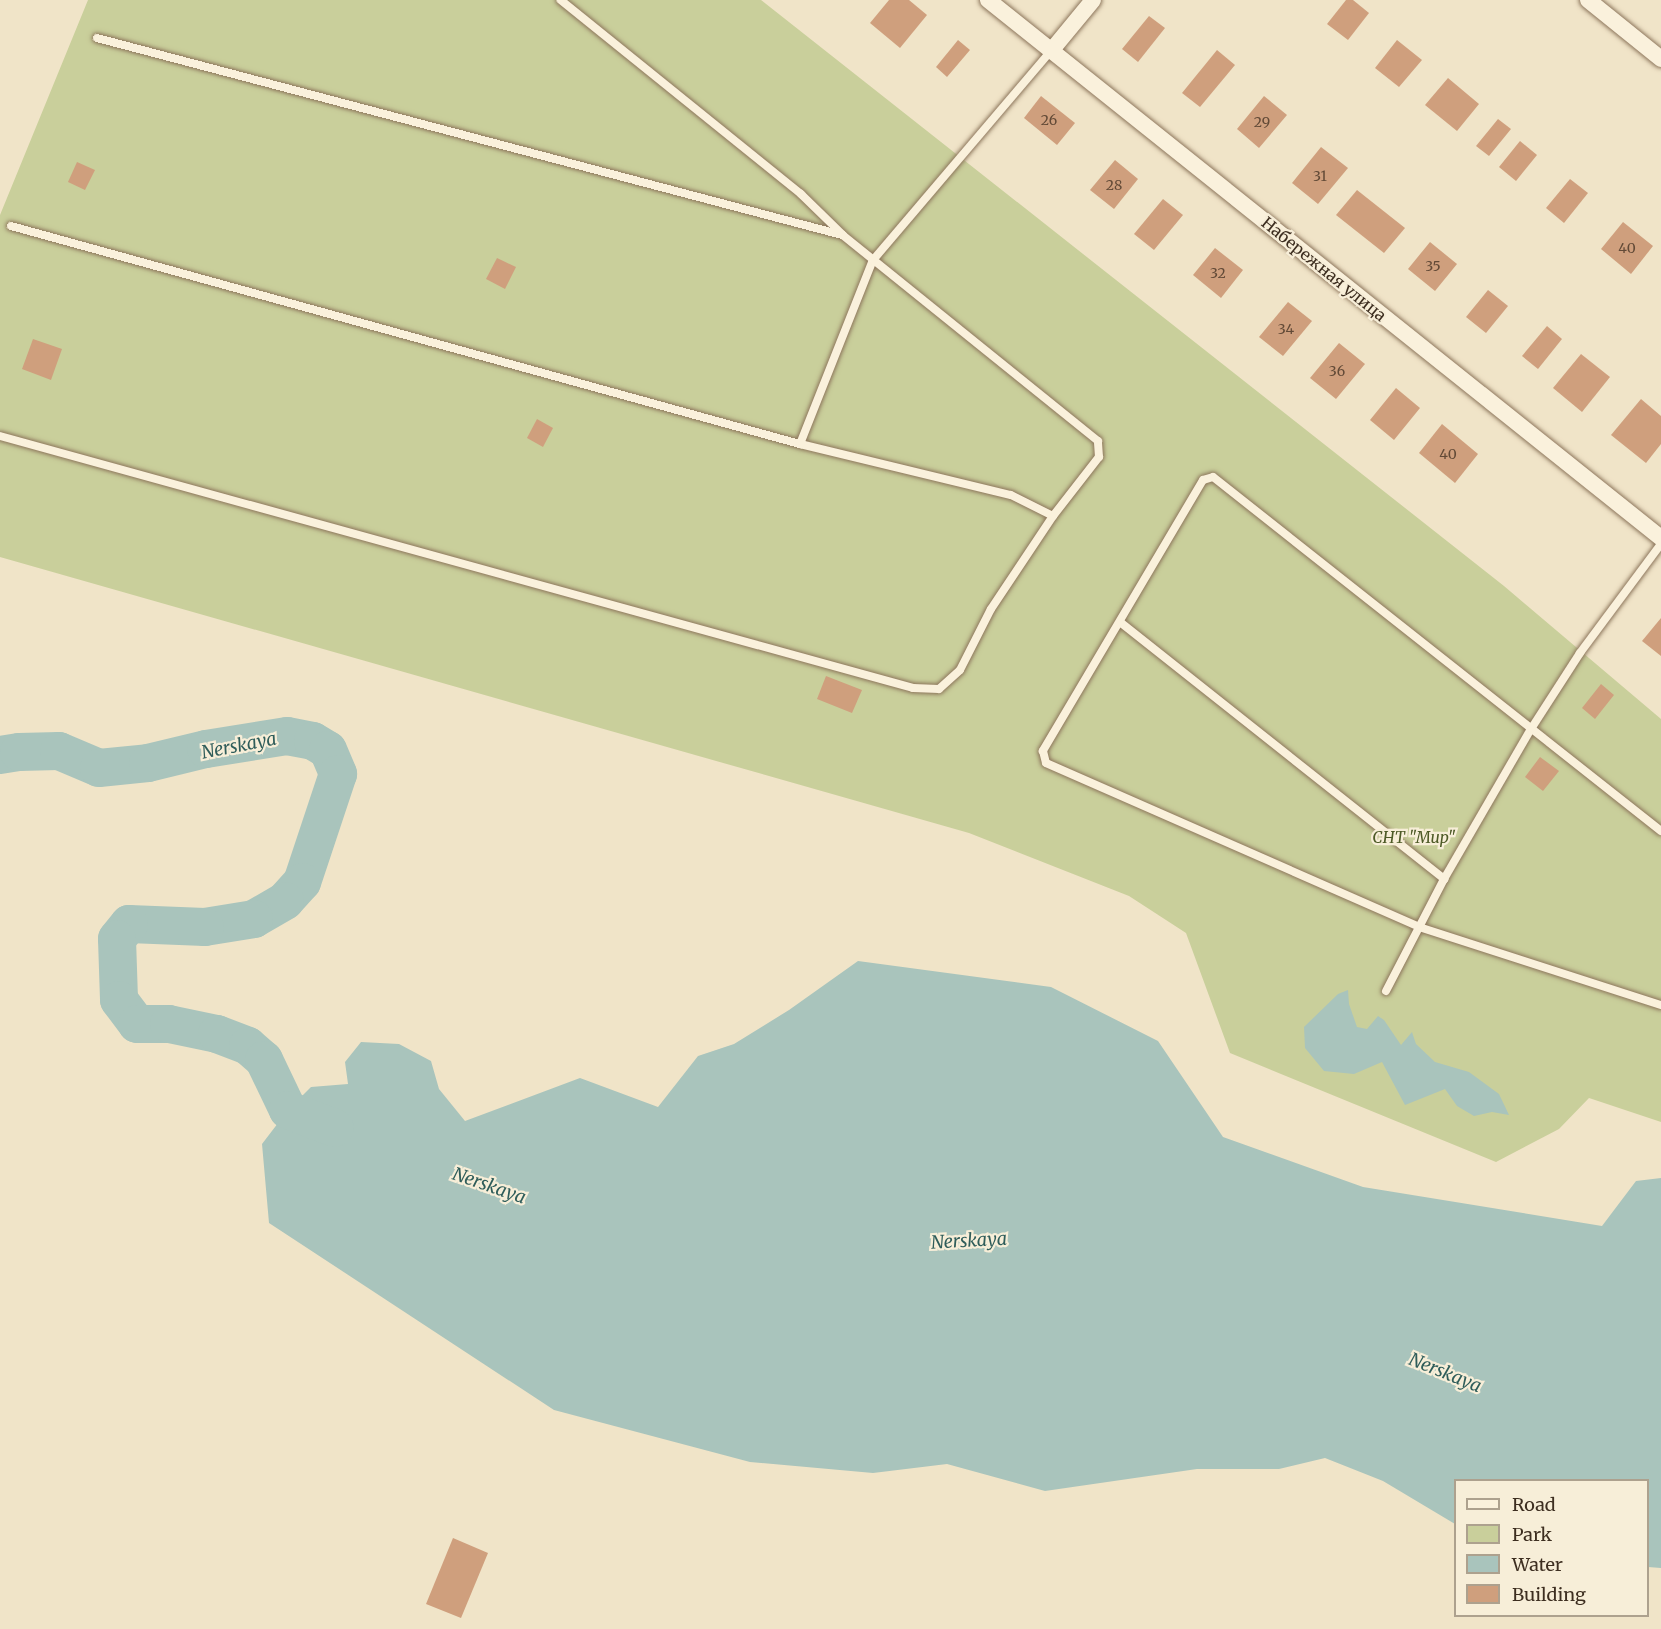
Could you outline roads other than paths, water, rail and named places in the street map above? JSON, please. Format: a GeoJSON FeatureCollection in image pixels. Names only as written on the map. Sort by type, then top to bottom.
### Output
{"type":"FeatureCollection","features":[{"type":"Feature","properties":{"kind":"street","name":"Набережная улица"},"geometry":{"type":"LineString","coordinates":[[988,0],[1661,538]]}},
{"type":"Feature","properties":{"kind":"street"},"geometry":{"type":"LineString","coordinates":[[1051,51],[1093,0]]}},
{"type":"Feature","properties":{"kind":"street"},"geometry":{"type":"LineString","coordinates":[[1588,0],[1661,59]]}},
{"type":"Feature","properties":{"kind":"lane"},"geometry":{"type":"LineString","coordinates":[[0,435],[913,688],[939,689],[960,670],[991,609],[1053,516],[1099,457],[1098,441],[873,260],[843,235],[801,194],[561,0]]}},
{"type":"Feature","properties":{"kind":"lane"},"geometry":{"type":"LineString","coordinates":[[97,38],[843,235]]}},
{"type":"Feature","properties":{"kind":"lane"},"geometry":{"type":"LineString","coordinates":[[800,444],[873,260],[1051,51]]}},
{"type":"Feature","properties":{"kind":"lane"},"geometry":{"type":"LineString","coordinates":[[11,226],[800,444],[1011,495],[1053,516]]}},
{"type":"Feature","properties":{"kind":"lane"},"geometry":{"type":"LineString","coordinates":[[1661,831],[1214,477],[1203,480],[1043,751],[1046,763],[1419,927],[1661,1005]]}},
{"type":"Feature","properties":{"kind":"lane"},"geometry":{"type":"LineString","coordinates":[[1386,992],[1444,879],[1531,729],[1580,653],[1661,544]]}},
{"type":"Feature","properties":{"kind":"lane"},"geometry":{"type":"LineString","coordinates":[[1120,622],[1444,879]]}},
{"type":"Feature","properties":{"kind":"water"},"geometry":{"type":"Polygon","coordinates":[[[858,961],[1051,987],[1158,1041],[1223,1137],[1363,1187],[1602,1226],[1636,1181],[1661,1178],[1661,1568],[1649,1567],[1649,1479],[1454,1479],[1454,1523],[1383,1481],[1325,1458],[1279,1469],[1197,1469],[1045,1491],[947,1464],[873,1473],[750,1462],[554,1410],[269,1223],[262,1144],[288,1110],[311,1087],[348,1084],[345,1062],[361,1042],[399,1044],[431,1061],[439,1089],[465,1121],[580,1078],[658,1107],[698,1056],[734,1044],[789,1010],[858,961]]]}},
{"type":"Feature","properties":{"kind":"water"},"geometry":{"type":"Polygon","coordinates":[[[1348,990],[1349,1004],[1357,1027],[1367,1029],[1378,1016],[1384,1020],[1401,1045],[1412,1032],[1416,1044],[1435,1062],[1469,1072],[1499,1094],[1509,1115],[1492,1112],[1474,1116],[1457,1106],[1445,1089],[1405,1105],[1382,1062],[1354,1074],[1324,1071],[1305,1048],[1304,1027],[1338,994],[1348,990]]]}},
{"type":"Feature","properties":{"kind":"waterway","name":"Nerskaya"},"geometry":{"type":"LineString","coordinates":[[0,755],[59,751],[99,768],[148,763],[206,749],[287,736],[313,741],[328,750],[338,774],[302,882],[285,901],[254,919],[205,927],[129,924],[117,939],[119,1000],[137,1024],[169,1024],[217,1034],[248,1046],[264,1060],[288,1110],[335,1128]]}},
{"type":"Feature","properties":{"kind":"park label","name":"СНТ \"Мир\""},"geometry":{"type":"Point","coordinates":[1414,837]}}]}
